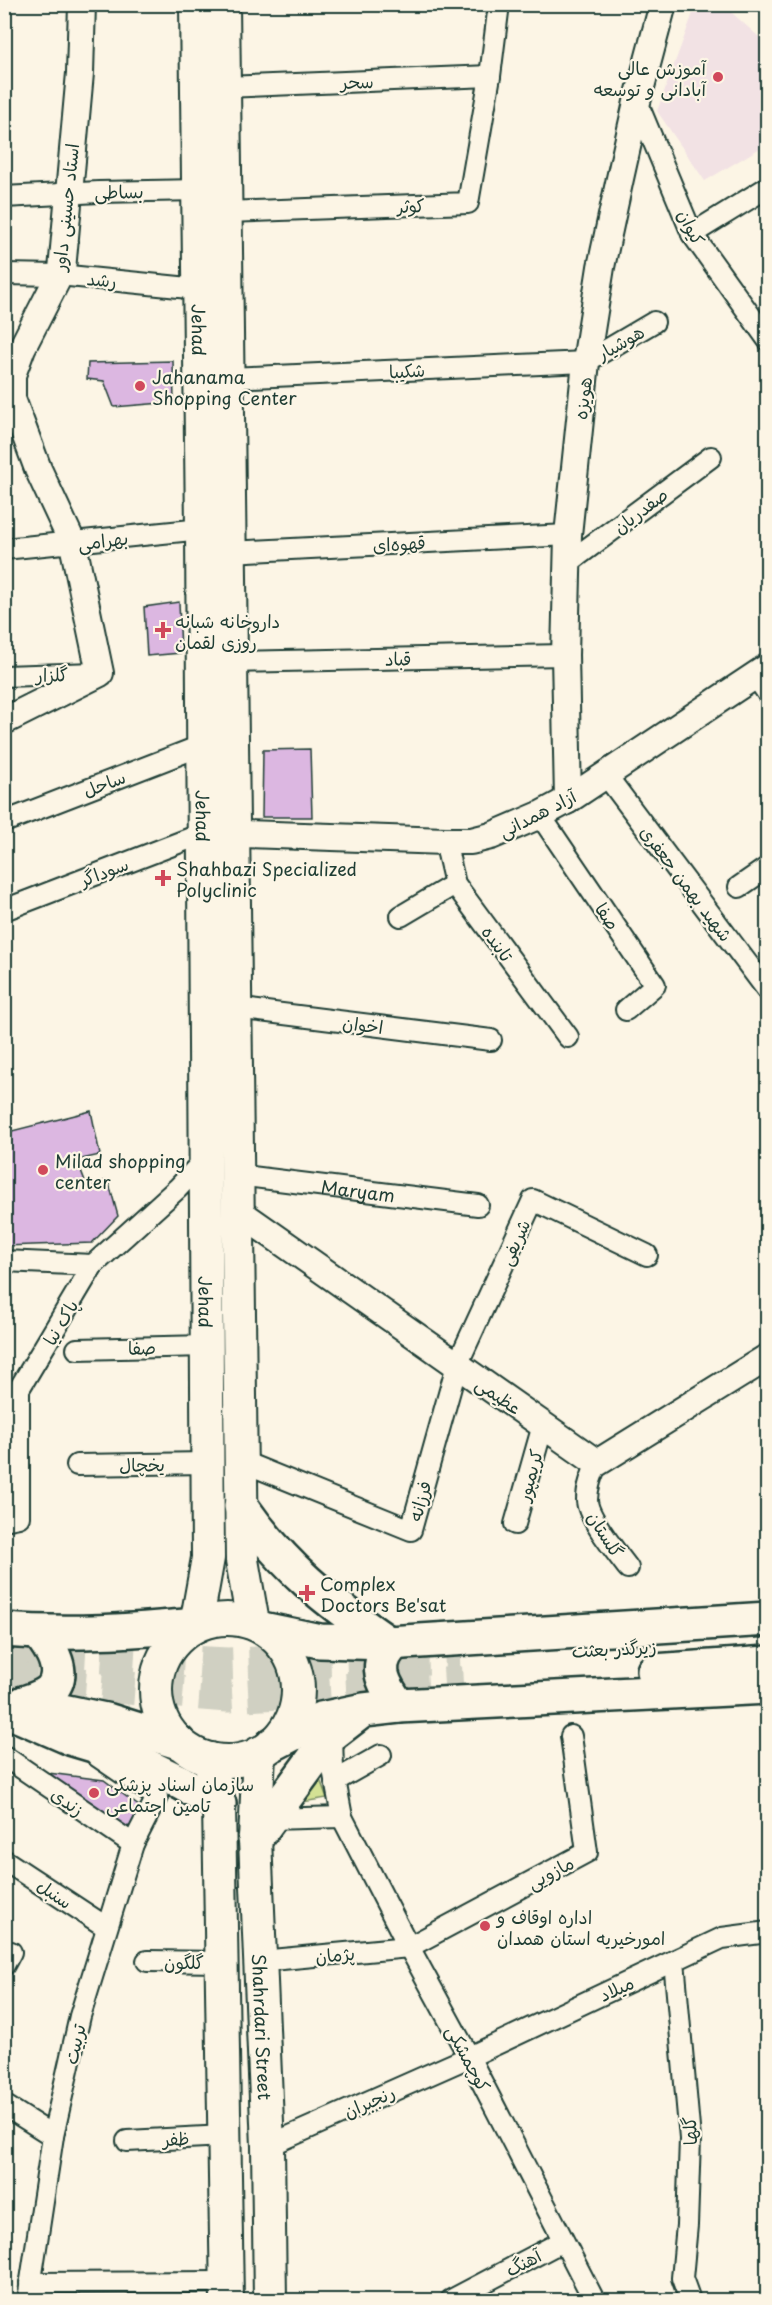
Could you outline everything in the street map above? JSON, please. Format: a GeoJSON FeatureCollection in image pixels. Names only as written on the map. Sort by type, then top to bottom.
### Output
{"type":"FeatureCollection","features":[{"type":"Feature","properties":{"kind":"highway"},"geometry":{"type":"LineString","coordinates":[[241,1506],[263,1538],[303,1579],[333,1604],[391,1643]]}},
{"type":"Feature","properties":{"kind":"highway"},"geometry":{"type":"LineString","coordinates":[[260,1627],[320,1641],[391,1643],[768,1618]]}},
{"type":"Feature","properties":{"kind":"highway"},"geometry":{"type":"LineString","coordinates":[[4,1630],[39,1633],[113,1632],[196,1625]]}},
{"type":"Feature","properties":{"kind":"highway"},"geometry":{"type":"LineString","coordinates":[[11,1705],[51,1690],[57,1677],[56,1659],[39,1633]]}},
{"type":"Feature","properties":{"kind":"highway","name":"زیرگذر بعثت"},"geometry":{"type":"LineString","coordinates":[[768,1639],[462,1670],[768,1663]]}},
{"type":"Feature","properties":{"kind":"highway"},"geometry":{"type":"LineString","coordinates":[[391,1643],[385,1653],[381,1674],[388,1692],[399,1706]]}},
{"type":"Feature","properties":{"kind":"highway"},"geometry":{"type":"LineString","coordinates":[[266,1749],[321,1719],[364,1710],[399,1706],[768,1687]]}},
{"type":"Feature","properties":{"kind":"highway"},"geometry":{"type":"LineString","coordinates":[[11,1705],[110,1721],[178,1742]]}},
{"type":"Feature","properties":{"kind":"highway"},"geometry":{"type":"LineString","coordinates":[[11,1705],[73,1739],[120,1753],[219,1804]]}},
{"type":"Feature","properties":{"kind":"highway"},"geometry":{"type":"LineString","coordinates":[[262,1829],[332,1734],[364,1710]]}},
{"type":"Feature","properties":{"kind":"main road","name":"Jehad"},"geometry":{"type":"LineString","coordinates":[[196,4],[203,745],[218,833],[235,1008],[242,1560],[260,1627]]}},
{"type":"Feature","properties":{"kind":"main road","name":"Jehad"},"geometry":{"type":"LineString","coordinates":[[196,1625],[208,1558],[205,1159],[218,833],[231,662],[223,4]]}},
{"type":"Feature","properties":{"kind":"main road"},"geometry":{"type":"LineString","coordinates":[[215,1619],[234,1619],[260,1627],[278,1640],[288,1652],[296,1671],[298,1691],[293,1717],[285,1732],[266,1749],[243,1759],[226,1761],[192,1753],[166,1728],[158,1712],[155,1681],[166,1652],[179,1636],[196,1625],[215,1619]]}},
{"type":"Feature","properties":{"kind":"main road","name":"Shahrdari Street"},"geometry":{"type":"LineString","coordinates":[[266,1749],[262,1829],[261,1961],[268,2146],[270,2301]]}},
{"type":"Feature","properties":{"kind":"main road"},"geometry":{"type":"LineString","coordinates":[[210,1759],[219,1804],[227,2291]]}},
{"type":"Feature","properties":{"kind":"street","name":"استاد حسینی داور"},"geometry":{"type":"LineString","coordinates":[[82,4],[80,73],[67,193],[62,270],[22,348],[12,375],[12,399],[38,470],[73,544],[100,673]]}},
{"type":"Feature","properties":{"kind":"street"},"geometry":{"type":"LineString","coordinates":[[490,76],[499,4]]}},
{"type":"Feature","properties":{"kind":"street","name":"هویزه"},"geometry":{"type":"LineString","coordinates":[[567,800],[565,655],[568,535],[586,362],[601,267],[637,102],[663,4]]}},
{"type":"Feature","properties":{"kind":"street","name":"سحر"},"geometry":{"type":"LineString","coordinates":[[224,87],[490,76]]}},
{"type":"Feature","properties":{"kind":"street","name":"کوثر"},"geometry":{"type":"LineString","coordinates":[[226,212],[468,203],[490,76]]}},
{"type":"Feature","properties":{"kind":"street","name":"کیوان"},"geometry":{"type":"LineString","coordinates":[[637,102],[692,234],[768,340]]}},
{"type":"Feature","properties":{"kind":"street"},"geometry":{"type":"LineString","coordinates":[[692,234],[768,187]]}},
{"type":"Feature","properties":{"kind":"street","name":"بساطی"},"geometry":{"type":"LineString","coordinates":[[4,197],[198,190]]}},
{"type":"Feature","properties":{"kind":"street","name":"رشد"},"geometry":{"type":"LineString","coordinates":[[4,274],[59,275],[199,289]]}},
{"type":"Feature","properties":{"kind":"street","name":"هوشیار"},"geometry":{"type":"LineString","coordinates":[[586,362],[654,322]]}},
{"type":"Feature","properties":{"kind":"street","name":"شکیبا"},"geometry":{"type":"LineString","coordinates":[[228,378],[586,362]]}},
{"type":"Feature","properties":{"kind":"street","name":"صفدریان"},"geometry":{"type":"LineString","coordinates":[[568,563],[711,457]]}},
{"type":"Feature","properties":{"kind":"street","name":"بهرامی"},"geometry":{"type":"LineString","coordinates":[[4,549],[73,544],[202,529]]}},
{"type":"Feature","properties":{"kind":"street","name":"قهوه‌ای"},"geometry":{"type":"LineString","coordinates":[[230,552],[568,535]]}},
{"type":"Feature","properties":{"kind":"street","name":"قباد"},"geometry":{"type":"LineString","coordinates":[[231,662],[565,655]]}},
{"type":"Feature","properties":{"kind":"street"},"geometry":{"type":"LineString","coordinates":[[4,721],[100,673]]}},
{"type":"Feature","properties":{"kind":"street","name":"گلزار"},"geometry":{"type":"LineString","coordinates":[[4,676],[100,673]]}},
{"type":"Feature","properties":{"kind":"street","name":"آزاد همدانی"},"geometry":{"type":"LineString","coordinates":[[218,833],[445,841],[471,841],[491,836],[540,815],[567,800],[763,679]]}},
{"type":"Feature","properties":{"kind":"street","name":"ساحل"},"geometry":{"type":"LineString","coordinates":[[4,822],[203,745]]}},
{"type":"Feature","properties":{"kind":"street","name":"شهید بهمن جعفری"},"geometry":{"type":"LineString","coordinates":[[606,775],[768,991]]}},
{"type":"Feature","properties":{"kind":"street","name":"صفا"},"geometry":{"type":"LineString","coordinates":[[540,815],[655,985],[626,1010]]}},
{"type":"Feature","properties":{"kind":"street","name":"سوداگر"},"geometry":{"type":"LineString","coordinates":[[4,910],[218,833]]}},
{"type":"Feature","properties":{"kind":"street","name":"تابنده"},"geometry":{"type":"LineString","coordinates":[[445,841],[455,884],[568,1037]]}},
{"type":"Feature","properties":{"kind":"street"},"geometry":{"type":"LineString","coordinates":[[739,887],[768,867]]}},
{"type":"Feature","properties":{"kind":"street"},"geometry":{"type":"LineString","coordinates":[[401,916],[455,884]]}},
{"type":"Feature","properties":{"kind":"street","name":"اخوان"},"geometry":{"type":"LineString","coordinates":[[235,1008],[490,1040]]}},
{"type":"Feature","properties":{"kind":"street","name":"پاک نیا"},"geometry":{"type":"LineString","coordinates":[[4,1520],[19,1517],[19,1389],[93,1265],[178,1188],[205,1159]]}},
{"type":"Feature","properties":{"kind":"street","name":"Maryam"},"geometry":{"type":"LineString","coordinates":[[237,1174],[478,1205]]}},
{"type":"Feature","properties":{"kind":"street","name":"شریفی"},"geometry":{"type":"LineString","coordinates":[[457,1365],[533,1200],[647,1255]]}},
{"type":"Feature","properties":{"kind":"street","name":"عظیمی"},"geometry":{"type":"LineString","coordinates":[[238,1211],[597,1463]]}},
{"type":"Feature","properties":{"kind":"street"},"geometry":{"type":"LineString","coordinates":[[4,1261],[93,1265]]}},
{"type":"Feature","properties":{"kind":"street","name":"صفا"},"geometry":{"type":"LineString","coordinates":[[77,1349],[207,1346]]}},
{"type":"Feature","properties":{"kind":"street"},"geometry":{"type":"LineString","coordinates":[[597,1463],[768,1357]]}},
{"type":"Feature","properties":{"kind":"street","name":"فرزانه"},"geometry":{"type":"LineString","coordinates":[[241,1461],[411,1530],[457,1365]]}},
{"type":"Feature","properties":{"kind":"street","name":"کریمپور"},"geometry":{"type":"LineString","coordinates":[[515,1524],[543,1425]]}},
{"type":"Feature","properties":{"kind":"street","name":"یخچال"},"geometry":{"type":"LineString","coordinates":[[77,1465],[207,1463]]}},
{"type":"Feature","properties":{"kind":"street","name":"گلستان"},"geometry":{"type":"LineString","coordinates":[[597,1463],[590,1481],[587,1502],[598,1527],[628,1568]]}},
{"type":"Feature","properties":{"kind":"street","name":"کوچمشکی"},"geometry":{"type":"LineString","coordinates":[[332,1734],[335,1781],[342,1817],[469,2057],[594,2301]]}},
{"type":"Feature","properties":{"kind":"street","name":"مازویی"},"geometry":{"type":"LineString","coordinates":[[409,1947],[587,1852],[571,1736]]}},
{"type":"Feature","properties":{"kind":"street","name":"تربیت"},"geometry":{"type":"LineString","coordinates":[[29,2292],[53,2136],[80,2016],[133,1844],[157,1797],[73,1739]]}},
{"type":"Feature","properties":{"kind":"street"},"geometry":{"type":"LineString","coordinates":[[335,1781],[381,1755]]}},
{"type":"Feature","properties":{"kind":"street","name":"زندی"},"geometry":{"type":"LineString","coordinates":[[4,1756],[133,1844]]}},
{"type":"Feature","properties":{"kind":"street"},"geometry":{"type":"LineString","coordinates":[[262,1829],[342,1817]]}},
{"type":"Feature","properties":{"kind":"street","name":"سنبل"},"geometry":{"type":"LineString","coordinates":[[4,1860],[106,1927]]}},
{"type":"Feature","properties":{"kind":"street","name":"میلاد"},"geometry":{"type":"LineString","coordinates":[[469,2057],[722,1938],[768,1932]]}},
{"type":"Feature","properties":{"kind":"street","name":"پژمان"},"geometry":{"type":"LineString","coordinates":[[261,1961],[409,1947]]}},
{"type":"Feature","properties":{"kind":"street","name":"گلگون"},"geometry":{"type":"LineString","coordinates":[[147,1961],[222,1962]]}},
{"type":"Feature","properties":{"kind":"street","name":"گلها"},"geometry":{"type":"LineString","coordinates":[[674,1961],[690,2139],[687,2225],[682,2278],[690,2301]]}},
{"type":"Feature","properties":{"kind":"street","name":"رنجبران"},"geometry":{"type":"LineString","coordinates":[[268,2146],[469,2057]]}},
{"type":"Feature","properties":{"kind":"street"},"geometry":{"type":"LineString","coordinates":[[4,2105],[53,2136]]}},
{"type":"Feature","properties":{"kind":"street","name":"ظفر"},"geometry":{"type":"LineString","coordinates":[[127,2141],[225,2136]]}},
{"type":"Feature","properties":{"kind":"street","name":"آهنگ"},"geometry":{"type":"LineString","coordinates":[[451,2301],[563,2241]]}},
{"type":"Feature","properties":{"kind":"street"},"geometry":{"type":"LineString","coordinates":[[29,2292],[227,2291]]}},
{"type":"Feature","properties":{"kind":"shaded area","name":"آموزش عالی آبادانی و توسعه"},"geometry":{"type":"Polygon","coordinates":[[[696,5],[723,5],[767,44],[767,144],[705,181],[657,111],[696,5]]]}},
{"type":"Feature","properties":{"kind":"green space"},"geometry":{"type":"Polygon","coordinates":[[[318,1774],[327,1798],[291,1804],[318,1774]]]}},
{"type":"Feature","properties":{"kind":"building","name":"Jahanama Shopping Center"},"geometry":{"type":"Polygon","coordinates":[[[173,361],[174,402],[114,407],[104,381],[87,379],[88,363],[173,361]]]}},
{"type":"Feature","properties":{"kind":"building","name":"داروخانه شبانه روزی لقمان"},"geometry":{"type":"Polygon","coordinates":[[[179,602],[181,653],[147,656],[144,607],[179,602]]]}},
{"type":"Feature","properties":{"kind":"building"},"geometry":{"type":"Polygon","coordinates":[[[310,749],[312,817],[262,817],[263,750],[310,749]]]}},
{"type":"Feature","properties":{"kind":"building","name":"Milad shopping center"},"geometry":{"type":"Polygon","coordinates":[[[91,1111],[100,1155],[77,1160],[87,1186],[108,1180],[118,1216],[92,1243],[4,1246],[4,1133],[91,1111]]]}},
{"type":"Feature","properties":{"kind":"building","name":"سازمان اسناد پزشکی تامین اجتماعی"},"geometry":{"type":"Polygon","coordinates":[[[48,1773],[104,1780],[140,1807],[133,1825],[120,1829],[44,1780],[48,1773]]]}},
{"type":"Feature","properties":{"kind":"tunnel"},"geometry":{"type":"LineString","coordinates":[[4,1651],[227,1664],[460,1657]]}},
{"type":"Feature","properties":{"kind":"tunnel"},"geometry":{"type":"LineString","coordinates":[[4,1678],[228,1696],[463,1683]]}},
{"type":"Feature","properties":{"kind":"place","name":"آموزش عالی آبادانی و توسعه"},"geometry":{"type":"Point","coordinates":[718,77]}},
{"type":"Feature","properties":{"kind":"place","name":"Jahanama Shopping Center"},"geometry":{"type":"Point","coordinates":[140,386]}},
{"type":"Feature","properties":{"kind":"place","name":"داروخانه شبانه روزی لقمان"},"geometry":{"type":"Point","coordinates":[163,630]}},
{"type":"Feature","properties":{"kind":"place","name":"Shahbazi Specialized Polyclinic"},"geometry":{"type":"Point","coordinates":[163,878]}},
{"type":"Feature","properties":{"kind":"place","name":"Milad shopping center"},"geometry":{"type":"Point","coordinates":[43,1170]}},
{"type":"Feature","properties":{"kind":"place","name":"Complex Doctors Be'sat"},"geometry":{"type":"Point","coordinates":[307,1593]}},
{"type":"Feature","properties":{"kind":"place","name":"سازمان اسناد پزشکی تامین اجتماعی"},"geometry":{"type":"Point","coordinates":[94,1793]}},
{"type":"Feature","properties":{"kind":"place","name":"اداره اوقاف و امورخیریه استان همدان"},"geometry":{"type":"Point","coordinates":[485,1926]}}]}
